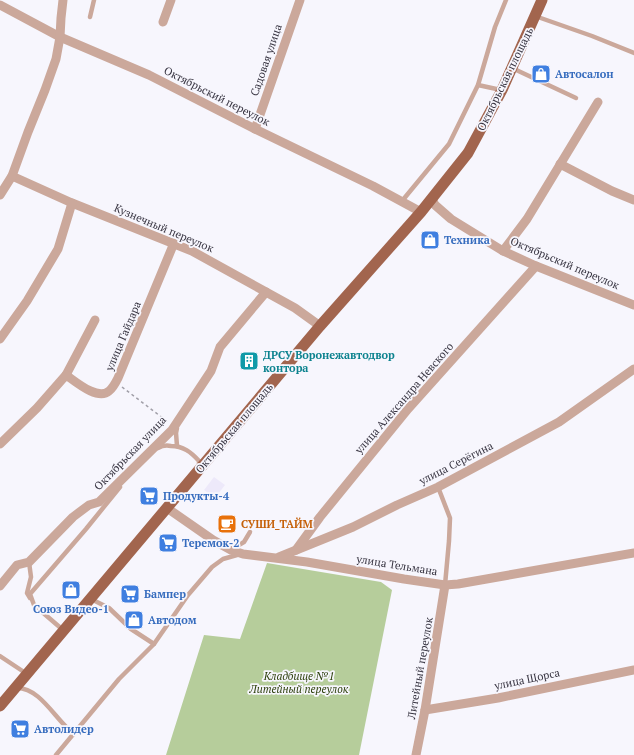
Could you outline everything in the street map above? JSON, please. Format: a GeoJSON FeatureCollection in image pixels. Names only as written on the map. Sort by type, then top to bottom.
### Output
{"type":"FeatureCollection","features":[{"type":"Feature","properties":{"kind":"main road","name":"Октябрьская площадь"},"geometry":{"type":"LineString","coordinates":[[0,706],[320,326],[422,212],[468,153],[502,90],[542,0]]}},
{"type":"Feature","properties":{"kind":"street"},"geometry":{"type":"LineString","coordinates":[[0,195],[12,176],[56,59],[64,0]]}},
{"type":"Feature","properties":{"kind":"street"},"geometry":{"type":"LineString","coordinates":[[163,22],[171,0]]}},
{"type":"Feature","properties":{"kind":"street","name":"Садовая улица"},"geometry":{"type":"LineString","coordinates":[[255,129],[300,0]]}},
{"type":"Feature","properties":{"kind":"street","name":"Октябрьский переулок"},"geometry":{"type":"LineString","coordinates":[[0,5],[60,37],[149,75],[255,129],[373,186],[422,212]]}},
{"type":"Feature","properties":{"kind":"street"},"geometry":{"type":"LineString","coordinates":[[504,251],[527,219],[598,102]]}},
{"type":"Feature","properties":{"kind":"street"},"geometry":{"type":"LineString","coordinates":[[560,164],[612,191],[634,200]]}},
{"type":"Feature","properties":{"kind":"street","name":"Кузнечный переулок"},"geometry":{"type":"LineString","coordinates":[[12,176],[72,203],[210,260],[295,308],[320,326]]}},
{"type":"Feature","properties":{"kind":"street","name":"Октябрьский переулок"},"geometry":{"type":"LineString","coordinates":[[432,199],[435,205],[451,219],[504,251],[536,266],[634,305]]}},
{"type":"Feature","properties":{"kind":"street"},"geometry":{"type":"LineString","coordinates":[[0,338],[27,301],[58,249],[72,203]]}},
{"type":"Feature","properties":{"kind":"street","name":"улица Гайдара"},"geometry":{"type":"LineString","coordinates":[[66,375],[82,387],[97,394],[104,394],[110,391],[118,378],[174,244]]}},
{"type":"Feature","properties":{"kind":"street","name":"улица Александра Невского"},"geometry":{"type":"LineString","coordinates":[[296,551],[320,517],[408,409],[536,266]]}},
{"type":"Feature","properties":{"kind":"street","name":"Октябрьская улица"},"geometry":{"type":"LineString","coordinates":[[0,586],[17,565],[29,562],[73,517],[89,505],[99,502],[174,427],[211,371],[220,347],[266,292]]}},
{"type":"Feature","properties":{"kind":"street"},"geometry":{"type":"LineString","coordinates":[[0,444],[37,408],[66,375],[94,320]]}},
{"type":"Feature","properties":{"kind":"street","name":"улица Серёгина"},"geometry":{"type":"LineString","coordinates":[[278,558],[352,527],[438,487],[559,422],[634,369]]}},
{"type":"Feature","properties":{"kind":"street","name":"улица Тельмана"},"geometry":{"type":"LineString","coordinates":[[167,508],[213,540],[231,550],[243,554],[278,558],[445,585],[634,553]]}},
{"type":"Feature","properties":{"kind":"street","name":"Литейный переулок"},"geometry":{"type":"LineString","coordinates":[[416,755],[425,710],[445,585]]}},
{"type":"Feature","properties":{"kind":"street","name":"улица Щорса"},"geometry":{"type":"LineString","coordinates":[[425,710],[498,698],[634,670]]}},
{"type":"Feature","properties":{"kind":"lane"},"geometry":{"type":"LineString","coordinates":[[90,16],[94,0]]}},
{"type":"Feature","properties":{"kind":"lane"},"geometry":{"type":"LineString","coordinates":[[402,202],[449,144],[478,85],[495,27],[506,0]]}},
{"type":"Feature","properties":{"kind":"lane"},"geometry":{"type":"LineString","coordinates":[[535,16],[592,36],[634,53]]}},
{"type":"Feature","properties":{"kind":"lane"},"geometry":{"type":"LineString","coordinates":[[512,68],[576,98]]}},
{"type":"Feature","properties":{"kind":"lane"},"geometry":{"type":"LineString","coordinates":[[478,85],[502,90]]}},
{"type":"Feature","properties":{"kind":"lane"},"geometry":{"type":"LineString","coordinates":[[177,446],[176,433],[182,414]]}},
{"type":"Feature","properties":{"kind":"lane"},"geometry":{"type":"LineString","coordinates":[[34,605],[30,594],[148,455],[162,445],[180,446],[191,452],[199,461],[200,470]]}},
{"type":"Feature","properties":{"kind":"lane"},"geometry":{"type":"LineString","coordinates":[[438,487],[450,518],[445,585]]}},
{"type":"Feature","properties":{"kind":"lane"},"geometry":{"type":"LineString","coordinates":[[231,550],[244,542],[250,532]]}},
{"type":"Feature","properties":{"kind":"lane"},"geometry":{"type":"LineString","coordinates":[[56,755],[119,679],[154,644],[188,594],[212,567],[223,559],[243,554]]}},
{"type":"Feature","properties":{"kind":"lane"},"geometry":{"type":"LineString","coordinates":[[29,562],[31,577],[27,593],[34,605],[64,630]]}},
{"type":"Feature","properties":{"kind":"lane"},"geometry":{"type":"LineString","coordinates":[[91,599],[110,608],[130,629],[154,644]]}},
{"type":"Feature","properties":{"kind":"lane"},"geometry":{"type":"LineString","coordinates":[[0,656],[26,674]]}},
{"type":"Feature","properties":{"kind":"lane"},"geometry":{"type":"LineString","coordinates":[[16,688],[22,688],[38,696],[59,721],[74,734]]}},
{"type":"Feature","properties":{"kind":"path"},"geometry":{"type":"LineString","coordinates":[[115,382],[174,427]]}},
{"type":"Feature","properties":{"kind":"shaded area"},"geometry":{"type":"Polygon","coordinates":[[[214,477],[225,485],[215,498],[204,490],[214,477]]]}},
{"type":"Feature","properties":{"kind":"green space","name":"Кладбище №1 Литейный переулок"},"geometry":{"type":"Polygon","coordinates":[[[267,563],[381,582],[392,590],[359,755],[166,755],[204,635],[240,639],[267,563]]]}},
{"type":"Feature","properties":{"kind":"place","name":"Автосалон"},"geometry":{"type":"Point","coordinates":[541,74]}},
{"type":"Feature","properties":{"kind":"place","name":"Техника"},"geometry":{"type":"Point","coordinates":[430,240]}},
{"type":"Feature","properties":{"kind":"place","name":"ДРСУ Воронежавтодвор контора"},"geometry":{"type":"Point","coordinates":[249,361]}},
{"type":"Feature","properties":{"kind":"place","name":"Продукты-4"},"geometry":{"type":"Point","coordinates":[149,496]}},
{"type":"Feature","properties":{"kind":"place","name":"СУШИ_ТАЙМ"},"geometry":{"type":"Point","coordinates":[227,524]}},
{"type":"Feature","properties":{"kind":"place","name":"Теремок-2"},"geometry":{"type":"Point","coordinates":[168,543]}},
{"type":"Feature","properties":{"kind":"place","name":"Союз Видео-1"},"geometry":{"type":"Point","coordinates":[71,590]}},
{"type":"Feature","properties":{"kind":"place","name":"Бампер"},"geometry":{"type":"Point","coordinates":[130,594]}},
{"type":"Feature","properties":{"kind":"place","name":"Автодом"},"geometry":{"type":"Point","coordinates":[134,620]}},
{"type":"Feature","properties":{"kind":"place","name":"Автолидер"},"geometry":{"type":"Point","coordinates":[20,729]}}]}
